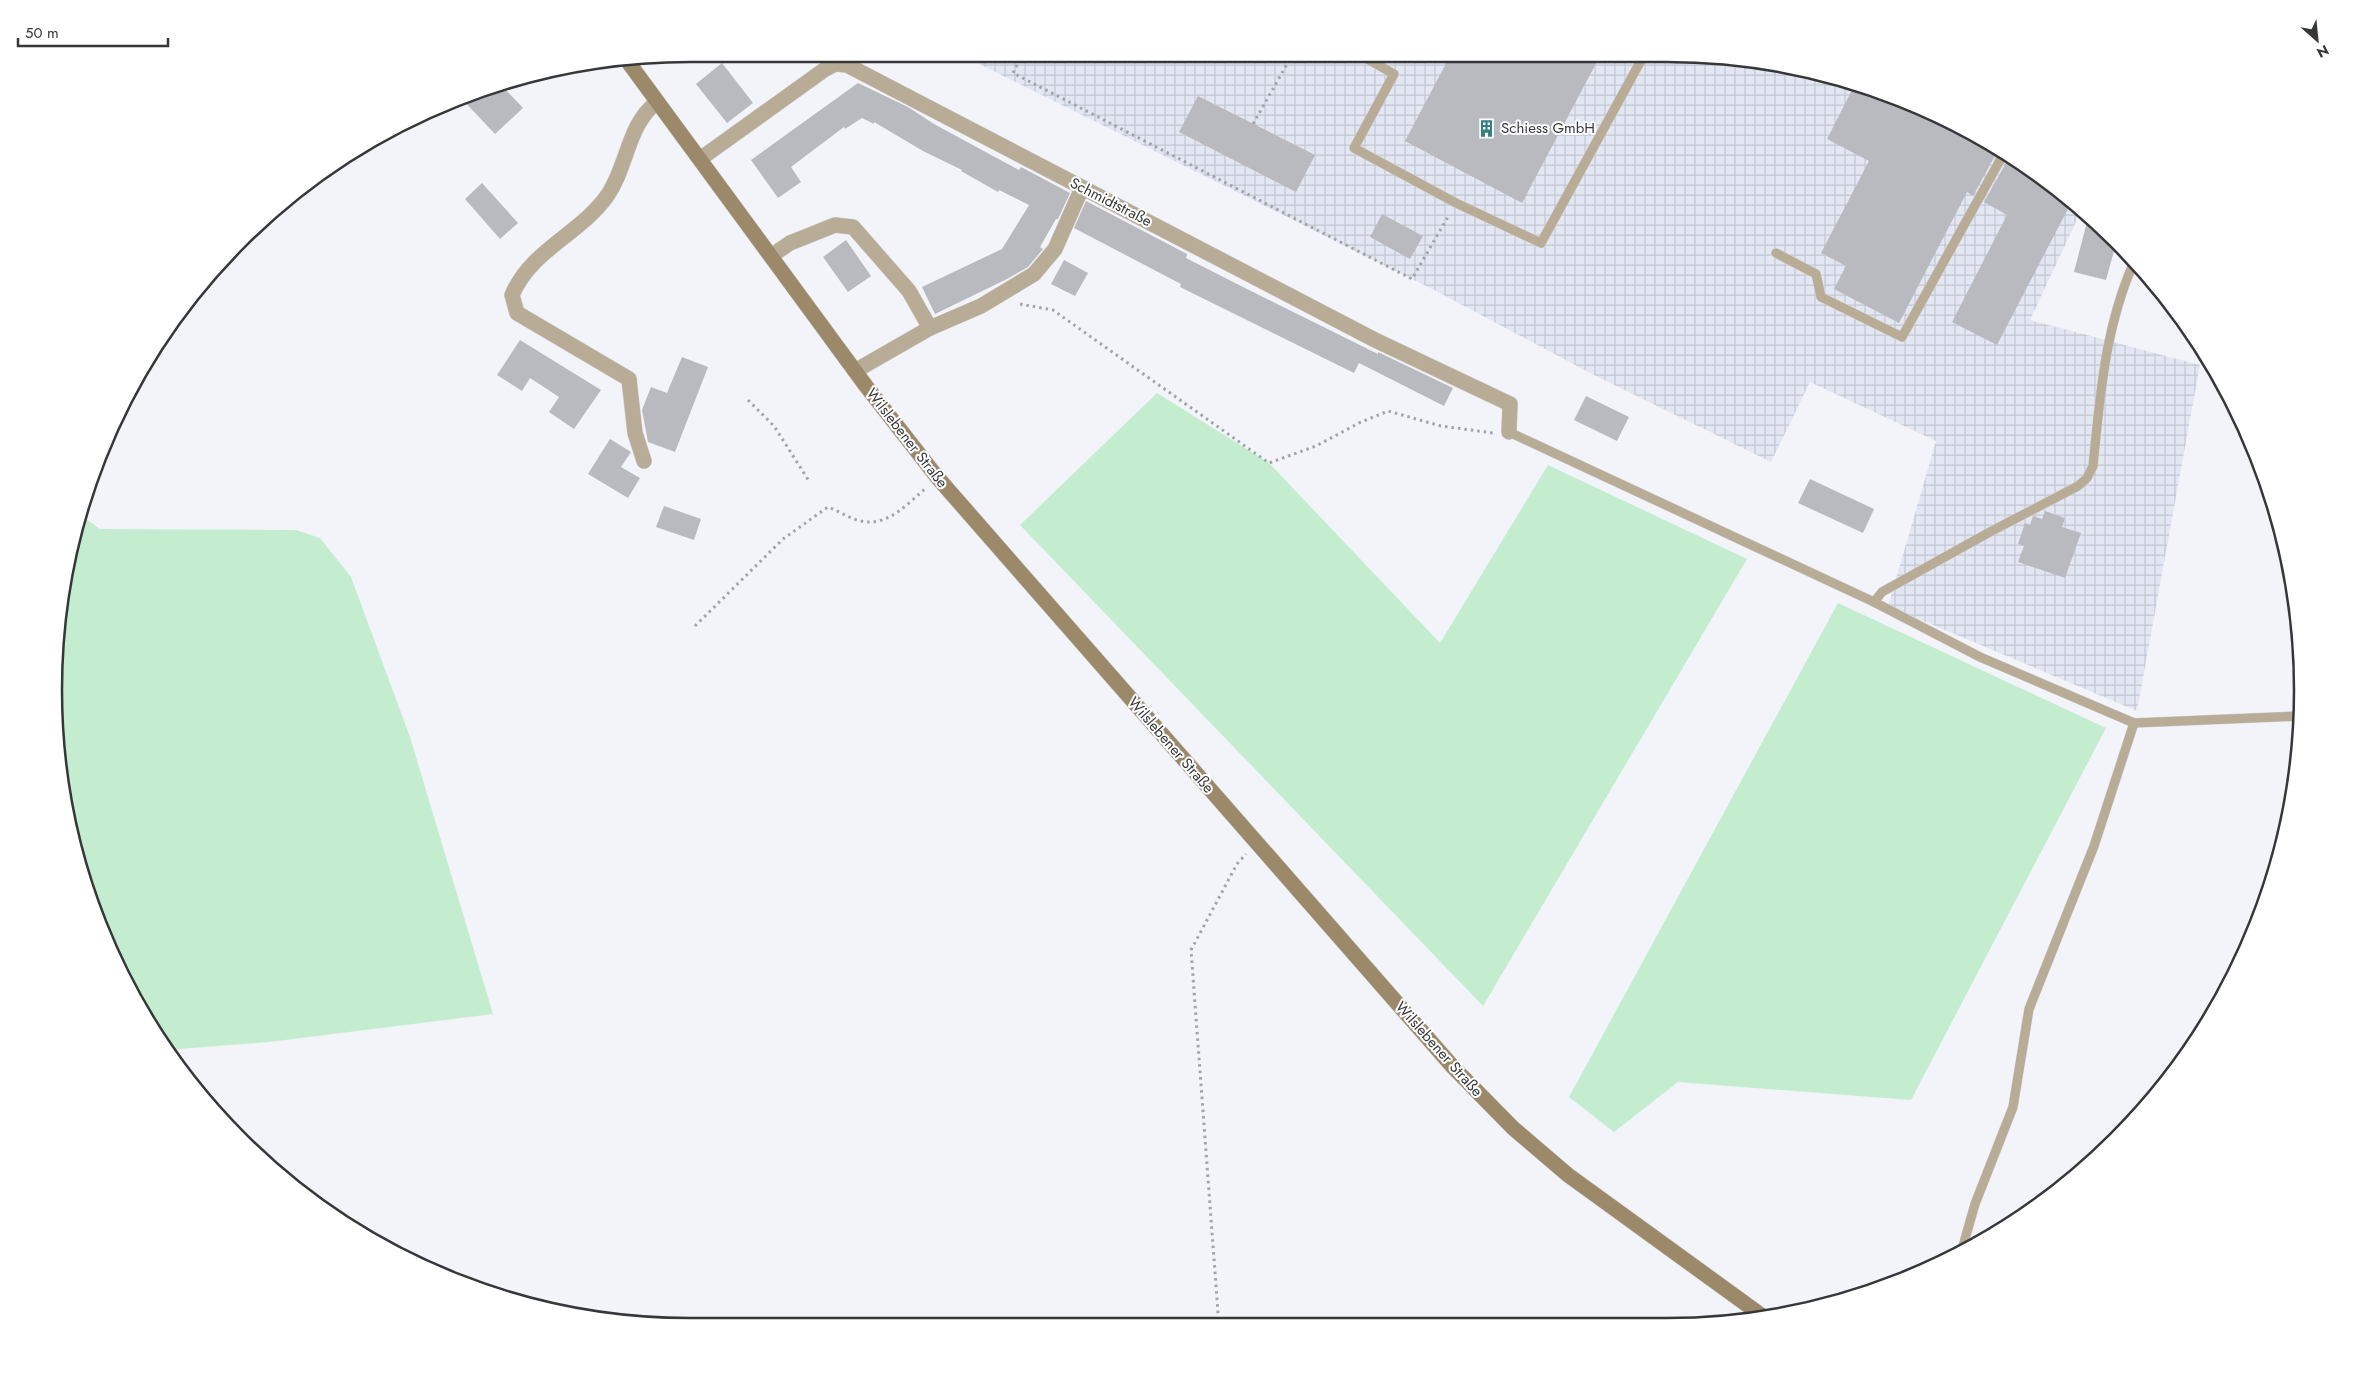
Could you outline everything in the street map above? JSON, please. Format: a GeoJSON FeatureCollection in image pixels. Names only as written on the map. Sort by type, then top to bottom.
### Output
{"type":"FeatureCollection","features":[{"type":"Feature","properties":{"kind":"street","name":"Schmidtstraße"},"geometry":{"type":"LineString","coordinates":[[700,159],[824,70],[835,64],[847,65],[1375,340],[1510,404],[1509,432]]}},
{"type":"Feature","properties":{"kind":"street","name":"Wilslebener Straße"},"geometry":{"type":"LineString","coordinates":[[631,66],[866,386],[937,478],[1454,1067],[1513,1128],[1568,1175],[1756,1312]]}},
{"type":"Feature","properties":{"kind":"street"},"geometry":{"type":"LineString","coordinates":[[644,461],[636,433],[629,379],[517,314],[512,295],[519,278],[531,264],[590,214],[607,196],[637,125],[646,110],[657,102]]}},
{"type":"Feature","properties":{"kind":"street"},"geometry":{"type":"LineString","coordinates":[[855,371],[930,328],[980,306],[1034,274],[1055,249],[1082,188]]}},
{"type":"Feature","properties":{"kind":"street"},"geometry":{"type":"LineString","coordinates":[[771,256],[790,244],[835,225],[853,227],[908,291],[930,328]]}},
{"type":"Feature","properties":{"kind":"lane"},"geometry":{"type":"LineString","coordinates":[[1373,62],[1394,74],[1354,148],[1456,203],[1541,243],[1640,62]]}},
{"type":"Feature","properties":{"kind":"lane"},"geometry":{"type":"LineString","coordinates":[[1776,253],[1816,274],[1821,297],[1902,337],[2001,159]]}},
{"type":"Feature","properties":{"kind":"lane"},"geometry":{"type":"LineString","coordinates":[[1874,602],[1882,592],[2078,486],[2086,478],[2093,466],[2101,376],[2111,326],[2132,268]]}},
{"type":"Feature","properties":{"kind":"lane"},"geometry":{"type":"LineString","coordinates":[[1509,432],[1874,602],[1980,657],[2134,723],[2293,716]]}},
{"type":"Feature","properties":{"kind":"lane"},"geometry":{"type":"LineString","coordinates":[[1964,1243],[1975,1204],[2013,1107],[2029,1009],[2094,846],[2134,723]]}},
{"type":"Feature","properties":{"kind":"path"},"geometry":{"type":"LineString","coordinates":[[1018,62],[1013,73],[1412,279],[1456,203]]}},
{"type":"Feature","properties":{"kind":"path"},"geometry":{"type":"LineString","coordinates":[[1253,124],[1287,62]]}},
{"type":"Feature","properties":{"kind":"path"},"geometry":{"type":"LineString","coordinates":[[1014,304],[1053,310],[1269,463],[1316,446],[1359,423],[1388,411],[1441,426],[1486,433],[1509,432]]}},
{"type":"Feature","properties":{"kind":"path"},"geometry":{"type":"LineString","coordinates":[[748,400],[774,426],[809,481]]}},
{"type":"Feature","properties":{"kind":"path"},"geometry":{"type":"LineString","coordinates":[[695,626],[783,539],[828,507],[860,521],[876,522],[886,519],[899,511],[937,478]]}},
{"type":"Feature","properties":{"kind":"path"},"geometry":{"type":"LineString","coordinates":[[1218,1318],[1191,950],[1237,864],[1257,843]]}},
{"type":"Feature","properties":{"kind":"shaded area"},"geometry":{"type":"Polygon","coordinates":[[[975,62],[1666,62],[1708,64],[1748,68],[1829,84],[1907,110],[1944,127],[1980,147],[2015,168],[2079,216],[2030,320],[2200,365],[2137,711],[1888,606],[1936,441],[1810,382],[1771,462],[1592,374],[1434,290],[975,62]]]}},
{"type":"Feature","properties":{"kind":"green space"},"geometry":{"type":"Polygon","coordinates":[[[1157,393],[1269,463],[1440,643],[1548,465],[1747,559],[1483,1006],[1020,525],[1157,393]]]}},
{"type":"Feature","properties":{"kind":"green space"},"geometry":{"type":"Polygon","coordinates":[[[87,520],[100,529],[296,530],[320,538],[351,577],[410,737],[493,1014],[269,1042],[175,1049],[127,968],[110,931],[96,892],[84,853],[68,772],[62,690],[68,609],[87,520]]]}},
{"type":"Feature","properties":{"kind":"green space"},"geometry":{"type":"Polygon","coordinates":[[[1838,603],[2106,728],[1911,1100],[1678,1082],[1614,1132],[1569,1097],[1838,603]]]}},
{"type":"Feature","properties":{"kind":"building","name":"Schiess GmbH"},"geometry":{"type":"Polygon","coordinates":[[[1447,62],[1597,62],[1522,203],[1405,141],[1447,62]]]}},
{"type":"Feature","properties":{"kind":"building"},"geometry":{"type":"Polygon","coordinates":[[[722,63],[753,103],[727,123],[696,84],[722,63]]]}},
{"type":"Feature","properties":{"kind":"building"},"geometry":{"type":"Polygon","coordinates":[[[858,83],[908,107],[934,124],[1019,170],[1021,167],[1070,193],[1058,219],[1056,219],[1040,247],[1043,249],[1028,267],[935,314],[922,287],[1002,249],[1029,205],[999,190],[998,192],[874,122],[874,124],[862,118],[845,129],[844,127],[791,167],[801,182],[778,198],[751,160],[858,83]]]}},
{"type":"Feature","properties":{"kind":"building"},"geometry":{"type":"Polygon","coordinates":[[[506,91],[523,108],[495,134],[467,104],[506,91]]]}},
{"type":"Feature","properties":{"kind":"building"},"geometry":{"type":"Polygon","coordinates":[[[1851,91],[1907,110],[1944,127],[1995,156],[1973,196],[1967,192],[1899,323],[1834,289],[1846,266],[1821,253],[1869,161],[1827,139],[1851,91]]]}},
{"type":"Feature","properties":{"kind":"building"},"geometry":{"type":"Polygon","coordinates":[[[1198,96],[1315,155],[1296,192],[1179,132],[1198,96]]]}},
{"type":"Feature","properties":{"kind":"building"},"geometry":{"type":"Polygon","coordinates":[[[2006,163],[2068,208],[1997,345],[1952,322],[2007,215],[1984,202],[2006,163]]]}},
{"type":"Feature","properties":{"kind":"building"},"geometry":{"type":"Polygon","coordinates":[[[482,183],[518,223],[500,239],[465,199],[482,183]]]}},
{"type":"Feature","properties":{"kind":"building"},"geometry":{"type":"Polygon","coordinates":[[[1086,201],[1187,254],[1186,258],[1378,354],[1378,352],[1453,388],[1444,406],[1359,363],[1354,373],[1180,287],[1181,284],[1074,228],[1086,201]]]}},
{"type":"Feature","properties":{"kind":"building"},"geometry":{"type":"Polygon","coordinates":[[[1382,214],[1423,236],[1410,259],[1370,237],[1382,214]]]}},
{"type":"Feature","properties":{"kind":"building"},"geometry":{"type":"Polygon","coordinates":[[[2087,223],[2114,250],[2106,280],[2074,272],[2087,223]]]}},
{"type":"Feature","properties":{"kind":"building"},"geometry":{"type":"Polygon","coordinates":[[[846,240],[871,276],[848,292],[823,257],[846,240]]]}},
{"type":"Feature","properties":{"kind":"building"},"geometry":{"type":"Polygon","coordinates":[[[1064,260],[1088,273],[1075,296],[1051,284],[1064,260]]]}},
{"type":"Feature","properties":{"kind":"building"},"geometry":{"type":"Polygon","coordinates":[[[520,340],[601,390],[574,429],[549,412],[559,397],[530,378],[522,391],[497,375],[520,340]]]}},
{"type":"Feature","properties":{"kind":"building"},"geometry":{"type":"Polygon","coordinates":[[[682,357],[708,367],[675,452],[648,442],[642,410],[651,387],[667,393],[682,357]]]}},
{"type":"Feature","properties":{"kind":"building"},"geometry":{"type":"Polygon","coordinates":[[[1586,396],[1629,417],[1617,441],[1574,420],[1586,396]]]}},
{"type":"Feature","properties":{"kind":"building"},"geometry":{"type":"Polygon","coordinates":[[[610,439],[631,452],[621,467],[640,478],[628,498],[588,474],[610,439]]]}},
{"type":"Feature","properties":{"kind":"building"},"geometry":{"type":"Polygon","coordinates":[[[1810,479],[1874,509],[1863,533],[1798,503],[1810,479]]]}},
{"type":"Feature","properties":{"kind":"building"},"geometry":{"type":"Polygon","coordinates":[[[664,506],[701,519],[694,540],[656,527],[664,506]]]}},
{"type":"Feature","properties":{"kind":"building"},"geometry":{"type":"Polygon","coordinates":[[[2045,511],[2065,518],[2062,527],[2081,533],[2065,578],[2018,562],[2024,546],[2018,544],[2025,523],[2030,525],[2033,516],[2042,519],[2045,511]]]}},
{"type":"Feature","properties":{"kind":"place","name":"Schiess GmbH"},"geometry":{"type":"Point","coordinates":[1487,128]}}]}
